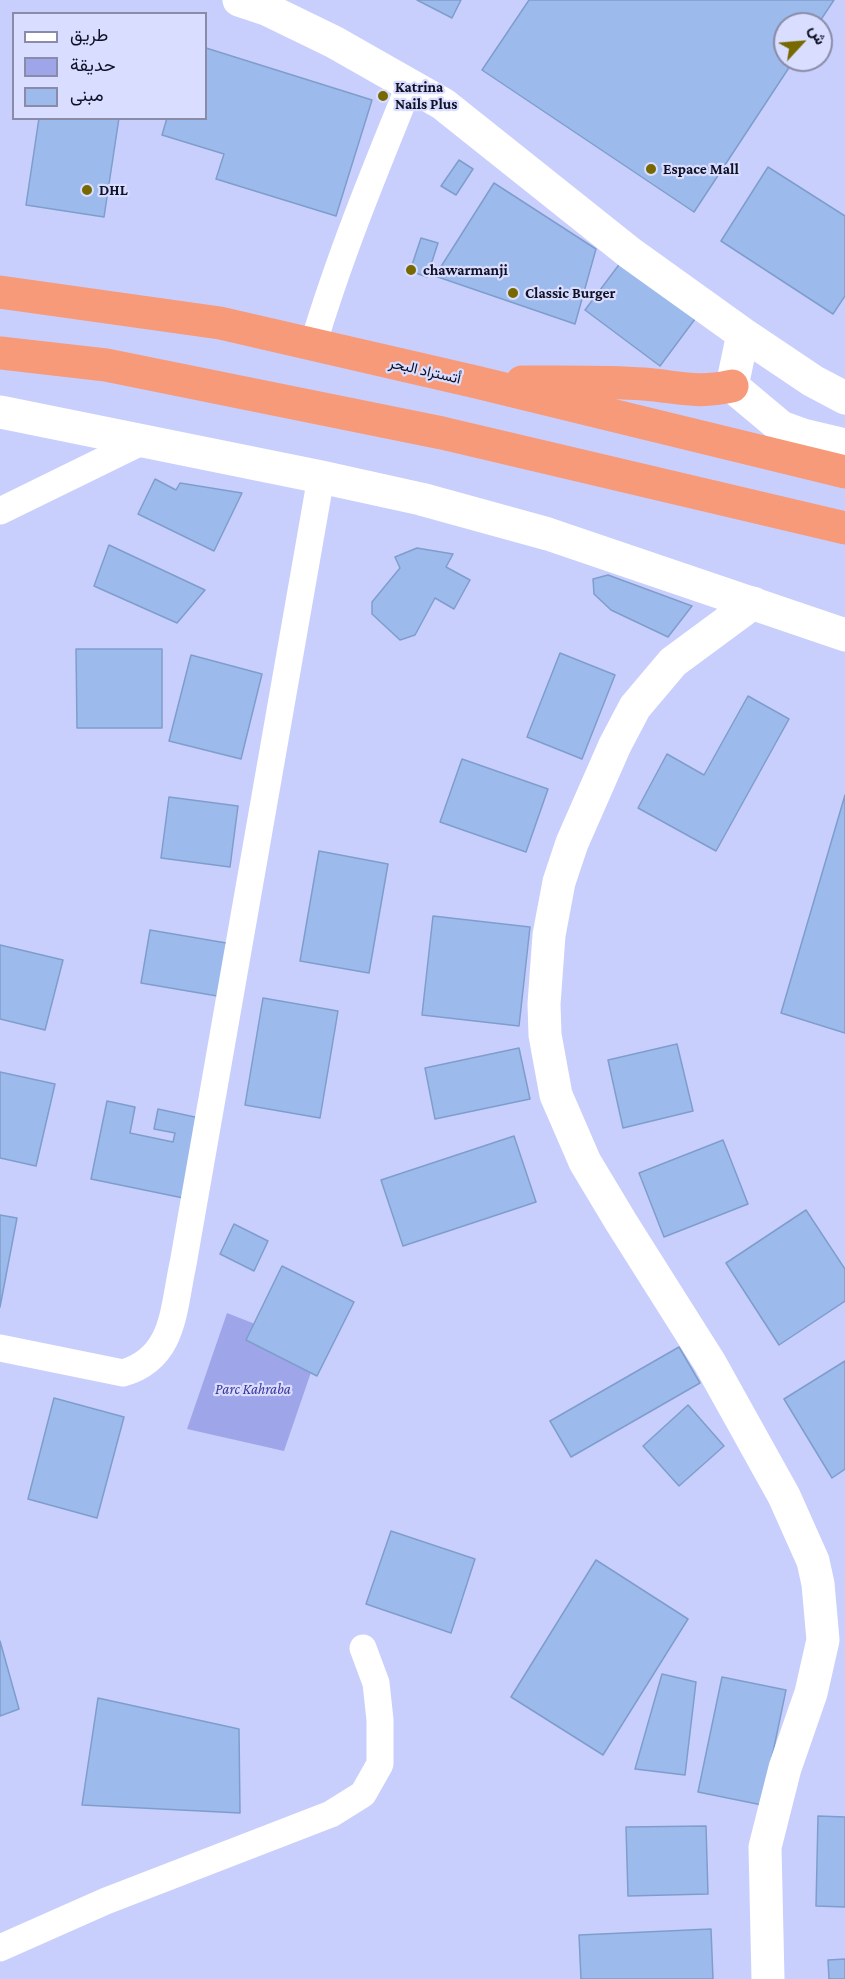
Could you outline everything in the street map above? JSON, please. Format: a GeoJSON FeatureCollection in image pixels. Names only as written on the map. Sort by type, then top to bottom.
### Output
{"type":"FeatureCollection","features":[{"type":"Feature","properties":{"kind":"highway","name":"أتستراد البحر"},"geometry":{"type":"LineString","coordinates":[[0,292],[220,323],[476,382],[845,472]]}},
{"type":"Feature","properties":{"kind":"highway"},"geometry":{"type":"LineString","coordinates":[[0,353],[106,365],[419,428],[845,528]]}},
{"type":"Feature","properties":{"kind":"highway"},"geometry":{"type":"LineString","coordinates":[[476,382],[646,384],[691,391],[711,391],[732,386]]}},
{"type":"Feature","properties":{"kind":"main road"},"geometry":{"type":"LineString","coordinates":[[258,3],[411,84],[443,104],[630,253],[743,334],[813,381],[845,398]]}},
{"type":"Feature","properties":{"kind":"main road"},"geometry":{"type":"LineString","coordinates":[[743,334],[732,386],[781,427],[845,445]]}},
{"type":"Feature","properties":{"kind":"main road"},"geometry":{"type":"LineString","coordinates":[[0,412],[421,499],[548,534],[845,634]]}},
{"type":"Feature","properties":{"kind":"main road"},"geometry":{"type":"LineString","coordinates":[[753,603],[673,662],[635,707],[615,745],[572,843],[559,882],[549,935],[544,1004],[545,1035],[556,1095],[585,1162],[710,1364],[784,1496],[813,1561],[834,1641],[811,1693],[782,1777],[765,1847],[768,1979]]}},
{"type":"Feature","properties":{"kind":"street"},"geometry":{"type":"LineString","coordinates":[[314,345],[333,281],[360,207],[411,84]]}},
{"type":"Feature","properties":{"kind":"street"},"geometry":{"type":"LineString","coordinates":[[0,511],[141,442]]}},
{"type":"Feature","properties":{"kind":"street"},"geometry":{"type":"LineString","coordinates":[[0,1348],[123,1374],[140,1368],[151,1360],[160,1350],[168,1331],[183,1264],[321,477]]}},
{"type":"Feature","properties":{"kind":"street"},"geometry":{"type":"LineString","coordinates":[[0,1948],[106,1901],[331,1814],[363,1794],[380,1764],[380,1720],[375,1683],[363,1648]]}},
{"type":"Feature","properties":{"kind":"green space","name":"Parc Kahraba"},"geometry":{"type":"Polygon","coordinates":[[[227,1313],[319,1349],[284,1451],[187,1429],[227,1313]]]}},
{"type":"Feature","properties":{"kind":"building"},"geometry":{"type":"Polygon","coordinates":[[[417,0],[461,0],[452,18],[417,0]]]}},
{"type":"Feature","properties":{"kind":"building"},"geometry":{"type":"Polygon","coordinates":[[[529,0],[834,0],[826,12],[773,12],[773,72],[786,72],[694,212],[482,70],[529,0]]]}},
{"type":"Feature","properties":{"kind":"building"},"geometry":{"type":"Polygon","coordinates":[[[207,48],[372,100],[336,216],[216,179],[224,154],[162,135],[166,120],[207,120],[207,48]]]}},
{"type":"Feature","properties":{"kind":"building"},"geometry":{"type":"Polygon","coordinates":[[[39,120],[119,120],[104,217],[26,205],[39,120]]]}},
{"type":"Feature","properties":{"kind":"building"},"geometry":{"type":"Polygon","coordinates":[[[459,160],[473,169],[456,195],[441,186],[459,160]]]}},
{"type":"Feature","properties":{"kind":"building"},"geometry":{"type":"Polygon","coordinates":[[[768,167],[845,216],[845,296],[833,314],[721,241],[768,167]]]}},
{"type":"Feature","properties":{"kind":"building"},"geometry":{"type":"Polygon","coordinates":[[[494,183],[596,249],[575,324],[435,276],[494,183]]]}},
{"type":"Feature","properties":{"kind":"building"},"geometry":{"type":"Polygon","coordinates":[[[421,238],[438,243],[427,277],[410,271],[421,238]]]}},
{"type":"Feature","properties":{"kind":"building"},"geometry":{"type":"Polygon","coordinates":[[[621,262],[695,319],[660,366],[585,310],[621,262]]]}},
{"type":"Feature","properties":{"kind":"building"},"geometry":{"type":"Polygon","coordinates":[[[155,479],[176,490],[180,483],[242,493],[214,551],[138,514],[155,479]]]}},
{"type":"Feature","properties":{"kind":"building"},"geometry":{"type":"Polygon","coordinates":[[[109,545],[205,590],[177,623],[94,586],[109,545]]]}},
{"type":"Feature","properties":{"kind":"building"},"geometry":{"type":"Polygon","coordinates":[[[417,548],[453,554],[446,567],[470,580],[454,609],[435,598],[415,635],[400,640],[372,614],[372,602],[400,568],[395,557],[417,548]]]}},
{"type":"Feature","properties":{"kind":"building"},"geometry":{"type":"Polygon","coordinates":[[[608,575],[692,606],[668,637],[611,610],[594,594],[593,579],[608,575]]]}},
{"type":"Feature","properties":{"kind":"building"},"geometry":{"type":"Polygon","coordinates":[[[76,649],[162,649],[162,728],[77,728],[76,649]]]}},
{"type":"Feature","properties":{"kind":"building"},"geometry":{"type":"Polygon","coordinates":[[[560,653],[615,675],[582,759],[527,737],[560,653]]]}},
{"type":"Feature","properties":{"kind":"building"},"geometry":{"type":"Polygon","coordinates":[[[191,655],[262,674],[241,759],[169,741],[191,655]]]}},
{"type":"Feature","properties":{"kind":"building"},"geometry":{"type":"Polygon","coordinates":[[[748,696],[789,719],[716,851],[638,808],[667,754],[704,775],[748,696]]]}},
{"type":"Feature","properties":{"kind":"building"},"geometry":{"type":"Polygon","coordinates":[[[462,759],[548,789],[526,852],[440,822],[462,759]]]}},
{"type":"Feature","properties":{"kind":"building"},"geometry":{"type":"Polygon","coordinates":[[[845,795],[845,1033],[781,1013],[845,795]]]}},
{"type":"Feature","properties":{"kind":"building"},"geometry":{"type":"Polygon","coordinates":[[[169,797],[238,806],[230,867],[161,858],[169,797]]]}},
{"type":"Feature","properties":{"kind":"building"},"geometry":{"type":"Polygon","coordinates":[[[319,851],[388,864],[369,973],[300,961],[319,851]]]}},
{"type":"Feature","properties":{"kind":"building"},"geometry":{"type":"Polygon","coordinates":[[[433,916],[530,927],[519,1026],[422,1015],[433,916]]]}},
{"type":"Feature","properties":{"kind":"building"},"geometry":{"type":"Polygon","coordinates":[[[150,930],[232,944],[223,997],[141,983],[150,930]]]}},
{"type":"Feature","properties":{"kind":"building"},"geometry":{"type":"Polygon","coordinates":[[[0,945],[63,960],[45,1030],[0,1019],[0,945]]]}},
{"type":"Feature","properties":{"kind":"building"},"geometry":{"type":"Polygon","coordinates":[[[263,998],[338,1011],[320,1118],[245,1105],[263,998]]]}},
{"type":"Feature","properties":{"kind":"building"},"geometry":{"type":"Polygon","coordinates":[[[677,1044],[693,1111],[623,1128],[608,1060],[677,1044]]]}},
{"type":"Feature","properties":{"kind":"building"},"geometry":{"type":"Polygon","coordinates":[[[519,1048],[530,1099],[435,1119],[425,1068],[519,1048]]]}},
{"type":"Feature","properties":{"kind":"building"},"geometry":{"type":"Polygon","coordinates":[[[0,1072],[55,1084],[36,1166],[0,1158],[0,1072]]]}},
{"type":"Feature","properties":{"kind":"building"},"geometry":{"type":"Polygon","coordinates":[[[107,1101],[135,1107],[130,1133],[173,1142],[175,1133],[154,1129],[158,1109],[204,1119],[188,1199],[91,1179],[107,1101]]]}},
{"type":"Feature","properties":{"kind":"building"},"geometry":{"type":"Polygon","coordinates":[[[514,1136],[536,1202],[403,1246],[381,1180],[514,1136]]]}},
{"type":"Feature","properties":{"kind":"building"},"geometry":{"type":"Polygon","coordinates":[[[723,1140],[748,1204],[664,1237],[639,1173],[723,1140]]]}},
{"type":"Feature","properties":{"kind":"building"},"geometry":{"type":"Polygon","coordinates":[[[806,1210],[845,1269],[845,1301],[779,1345],[726,1263],[806,1210]]]}},
{"type":"Feature","properties":{"kind":"building"},"geometry":{"type":"Polygon","coordinates":[[[0,1215],[17,1218],[0,1307],[0,1215]]]}},
{"type":"Feature","properties":{"kind":"building"},"geometry":{"type":"Polygon","coordinates":[[[234,1224],[268,1241],[254,1271],[220,1254],[234,1224]]]}},
{"type":"Feature","properties":{"kind":"building"},"geometry":{"type":"Polygon","coordinates":[[[282,1266],[354,1302],[317,1376],[246,1340],[282,1266]]]}},
{"type":"Feature","properties":{"kind":"building"},"geometry":{"type":"Polygon","coordinates":[[[679,1347],[700,1383],[571,1457],[550,1421],[679,1347]]]}},
{"type":"Feature","properties":{"kind":"building"},"geometry":{"type":"Polygon","coordinates":[[[845,1361],[845,1469],[832,1478],[784,1399],[845,1361]]]}},
{"type":"Feature","properties":{"kind":"building"},"geometry":{"type":"Polygon","coordinates":[[[54,1398],[124,1417],[97,1518],[28,1499],[54,1398]]]}},
{"type":"Feature","properties":{"kind":"building"},"geometry":{"type":"Polygon","coordinates":[[[688,1405],[724,1446],[679,1486],[643,1446],[688,1405]]]}},
{"type":"Feature","properties":{"kind":"building"},"geometry":{"type":"Polygon","coordinates":[[[391,1531],[475,1559],[451,1633],[366,1604],[391,1531]]]}},
{"type":"Feature","properties":{"kind":"building"},"geometry":{"type":"Polygon","coordinates":[[[596,1560],[688,1619],[603,1755],[511,1697],[596,1560]]]}},
{"type":"Feature","properties":{"kind":"building"},"geometry":{"type":"Polygon","coordinates":[[[0,1641],[19,1709],[0,1716],[0,1641]]]}},
{"type":"Feature","properties":{"kind":"building"},"geometry":{"type":"Polygon","coordinates":[[[662,1674],[696,1682],[685,1775],[635,1769],[662,1674]]]}},
{"type":"Feature","properties":{"kind":"building"},"geometry":{"type":"Polygon","coordinates":[[[722,1677],[786,1690],[762,1805],[698,1792],[722,1677]]]}},
{"type":"Feature","properties":{"kind":"building"},"geometry":{"type":"Polygon","coordinates":[[[98,1698],[239,1729],[240,1813],[82,1805],[98,1698]]]}},
{"type":"Feature","properties":{"kind":"building"},"geometry":{"type":"Polygon","coordinates":[[[818,1816],[845,1817],[845,1907],[816,1906],[818,1816]]]}},
{"type":"Feature","properties":{"kind":"building"},"geometry":{"type":"Polygon","coordinates":[[[706,1826],[708,1894],[628,1896],[626,1827],[706,1826]]]}},
{"type":"Feature","properties":{"kind":"building"},"geometry":{"type":"Polygon","coordinates":[[[711,1929],[713,1979],[581,1979],[579,1935],[711,1929]]]}},
{"type":"Feature","properties":{"kind":"building"},"geometry":{"type":"Polygon","coordinates":[[[845,1959],[845,1979],[829,1979],[828,1960],[845,1959]]]}},
{"type":"Feature","properties":{"kind":"place","name":"Katrina Nails Plus"},"geometry":{"type":"Point","coordinates":[383,96]}},
{"type":"Feature","properties":{"kind":"place","name":"Espace Mall"},"geometry":{"type":"Point","coordinates":[651,169]}},
{"type":"Feature","properties":{"kind":"place","name":"DHL"},"geometry":{"type":"Point","coordinates":[87,190]}},
{"type":"Feature","properties":{"kind":"place","name":"chawarmanji"},"geometry":{"type":"Point","coordinates":[411,270]}},
{"type":"Feature","properties":{"kind":"place","name":"Classic Burger"},"geometry":{"type":"Point","coordinates":[513,293]}}]}
